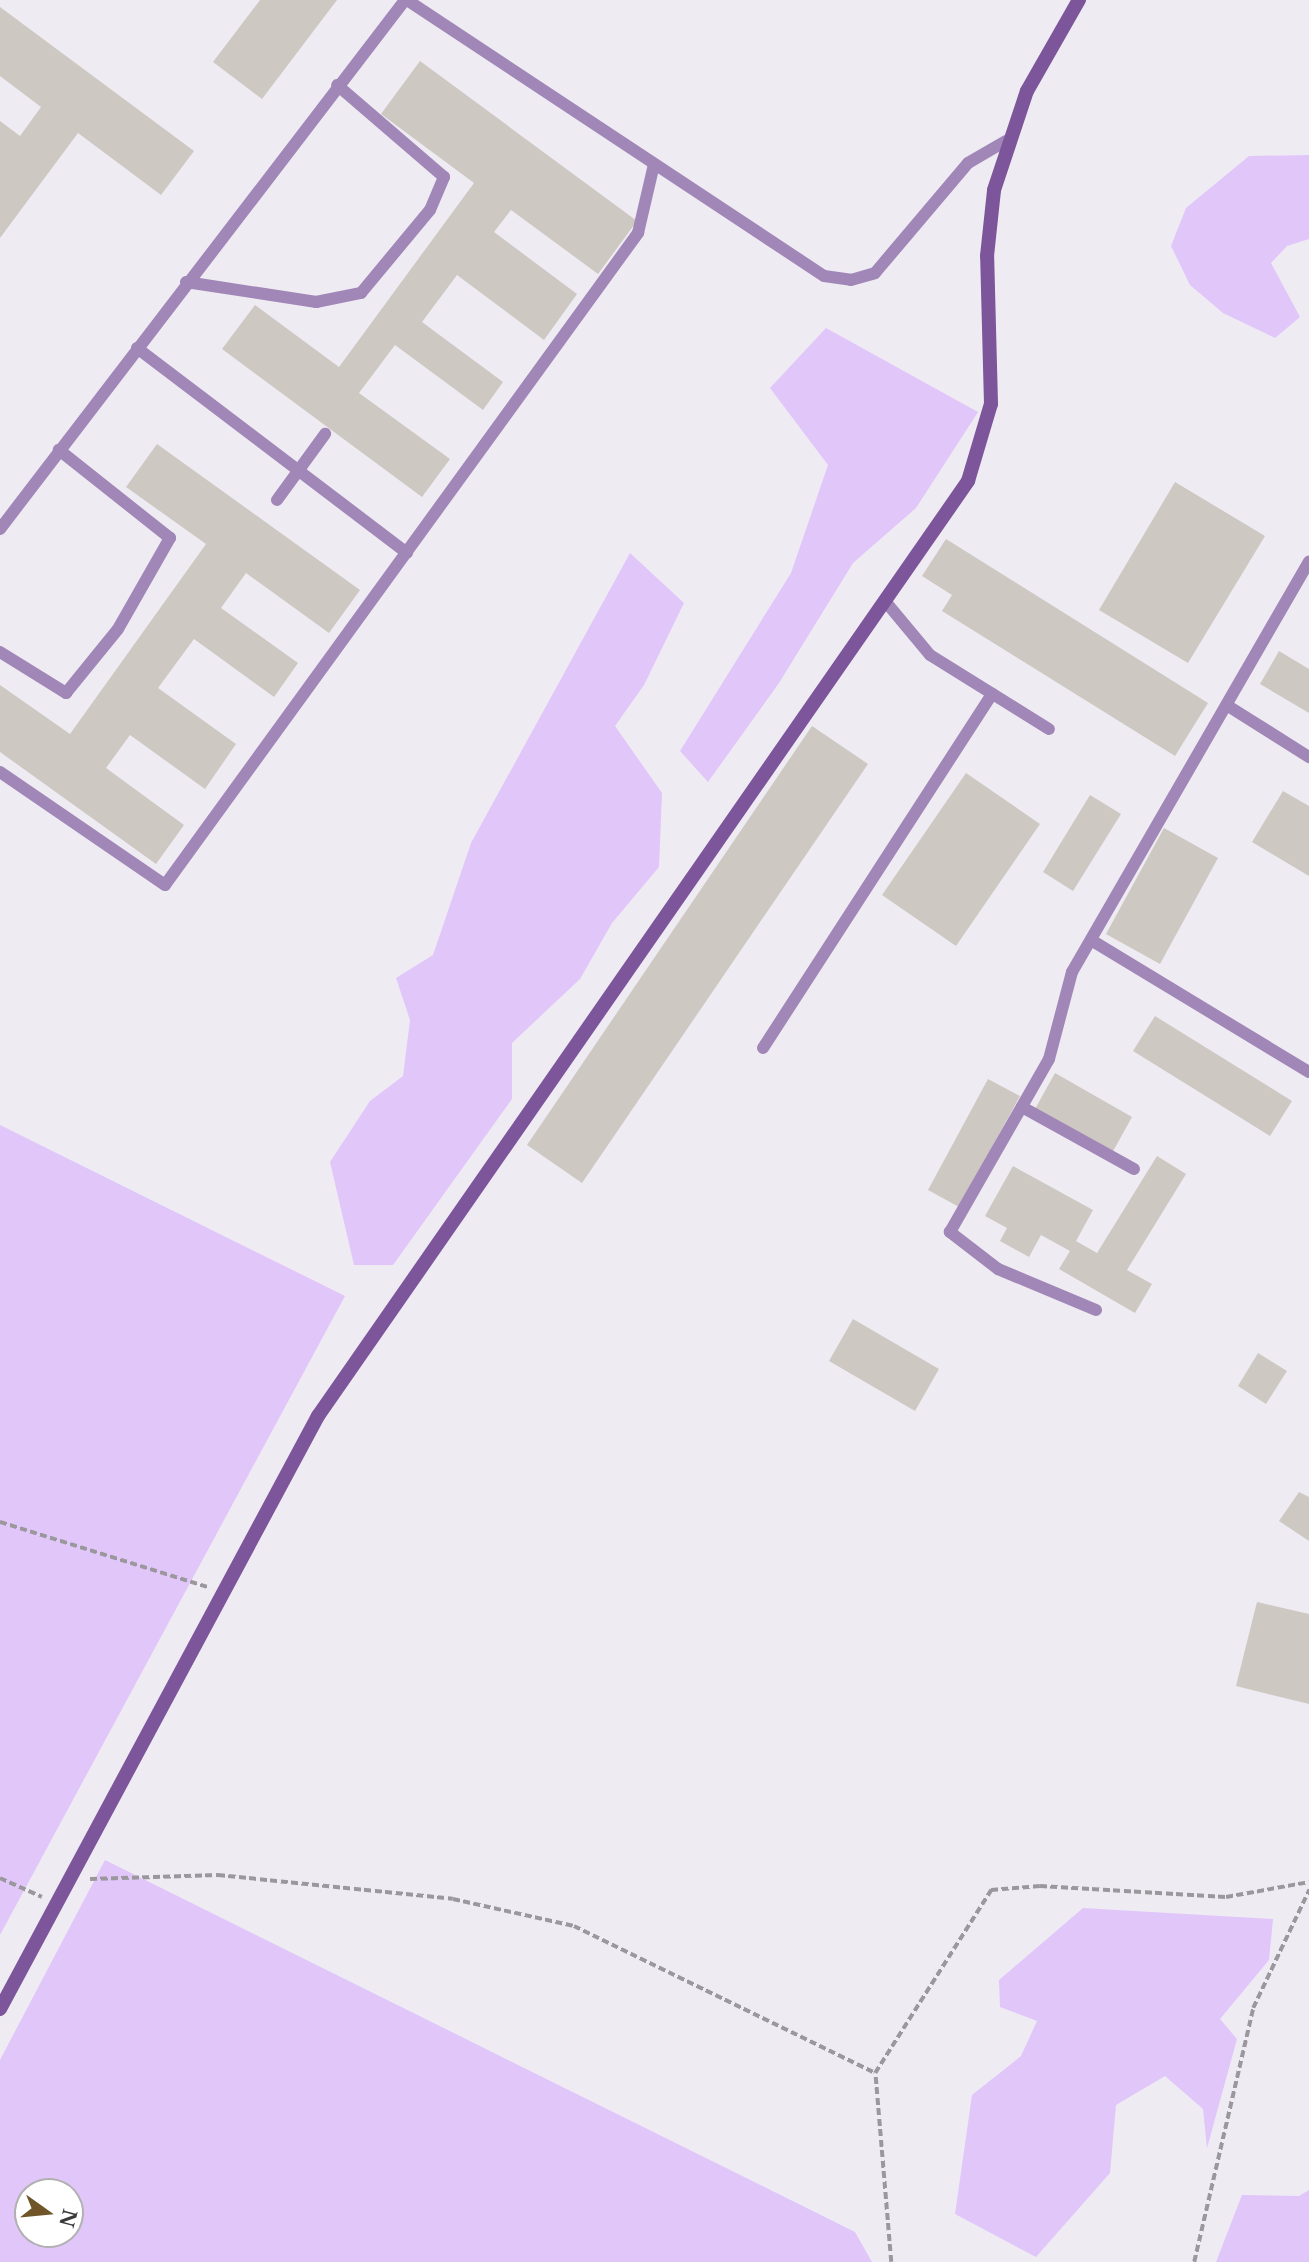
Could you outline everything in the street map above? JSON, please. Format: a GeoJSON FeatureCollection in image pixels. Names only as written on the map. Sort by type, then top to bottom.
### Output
{"type":"FeatureCollection","features":[{"type":"Feature","properties":{"kind":"street"},"geometry":{"type":"LineString","coordinates":[[0,2009],[223,1592],[346,1373],[968,481],[983,446],[991,404],[987,256],[1006,141],[1077,4]]}},
{"type":"Feature","properties":{"kind":"lane"},"geometry":{"type":"LineString","coordinates":[[0,529],[337,85],[406,0],[824,276],[851,280],[875,273],[968,163],[1006,141]]}},
{"type":"Feature","properties":{"kind":"lane"},"geometry":{"type":"LineString","coordinates":[[186,282],[316,302],[361,293],[430,210],[444,177],[337,85]]}},
{"type":"Feature","properties":{"kind":"lane"},"geometry":{"type":"LineString","coordinates":[[0,772],[164,885],[638,233],[654,164]]}},
{"type":"Feature","properties":{"kind":"lane"},"geometry":{"type":"LineString","coordinates":[[137,348],[407,554]]}},
{"type":"Feature","properties":{"kind":"lane"},"geometry":{"type":"LineString","coordinates":[[277,500],[325,434]]}},
{"type":"Feature","properties":{"kind":"lane"},"geometry":{"type":"LineString","coordinates":[[0,652],[65,693],[118,629],[170,538],[59,450]]}},
{"type":"Feature","properties":{"kind":"lane"},"geometry":{"type":"LineString","coordinates":[[1096,1310],[998,1269],[950,1232],[1049,1059],[1072,972],[1228,706],[1309,561]]}},
{"type":"Feature","properties":{"kind":"lane"},"geometry":{"type":"LineString","coordinates":[[885,601],[930,655],[1049,729]]}},
{"type":"Feature","properties":{"kind":"lane"},"geometry":{"type":"LineString","coordinates":[[763,1048],[992,694]]}},
{"type":"Feature","properties":{"kind":"lane"},"geometry":{"type":"LineString","coordinates":[[1228,706],[1309,757]]}},
{"type":"Feature","properties":{"kind":"lane"},"geometry":{"type":"LineString","coordinates":[[1091,940],[1309,1072]]}},
{"type":"Feature","properties":{"kind":"lane"},"geometry":{"type":"LineString","coordinates":[[1022,1107],[1134,1169]]}},
{"type":"Feature","properties":{"kind":"path"},"geometry":{"type":"LineString","coordinates":[[0,1522],[223,1592]]}},
{"type":"Feature","properties":{"kind":"path"},"geometry":{"type":"LineString","coordinates":[[70,1877],[218,1875],[453,1899],[574,1926],[875,2073]]}},
{"type":"Feature","properties":{"kind":"path"},"geometry":{"type":"LineString","coordinates":[[0,1878],[57,1903]]}},
{"type":"Feature","properties":{"kind":"path"},"geometry":{"type":"LineString","coordinates":[[891,2262],[875,2073],[991,1890],[1040,1886],[1226,1896],[1309,1882]]}},
{"type":"Feature","properties":{"kind":"path"},"geometry":{"type":"LineString","coordinates":[[1194,2262],[1252,2008],[1309,1890]]}},
{"type":"Feature","properties":{"kind":"shaded area"},"geometry":{"type":"Polygon","coordinates":[[[1309,155],[1309,239],[1287,246],[1271,263],[1300,317],[1275,338],[1223,313],[1190,285],[1171,246],[1186,208],[1249,156],[1309,155]]]}},
{"type":"Feature","properties":{"kind":"shaded area"},"geometry":{"type":"Polygon","coordinates":[[[826,328],[978,412],[916,508],[853,563],[779,683],[708,782],[680,751],[791,573],[828,465],[770,388],[826,328]]]}},
{"type":"Feature","properties":{"kind":"shaded area"},"geometry":{"type":"Polygon","coordinates":[[[630,553],[684,603],[644,685],[615,726],[662,793],[659,867],[612,923],[580,979],[512,1043],[512,1099],[393,1265],[354,1265],[330,1162],[370,1101],[403,1076],[410,1020],[396,978],[433,955],[471,843],[630,553]]]}},
{"type":"Feature","properties":{"kind":"shaded area"},"geometry":{"type":"Polygon","coordinates":[[[0,1125],[345,1296],[0,1935],[0,1125]]]}},
{"type":"Feature","properties":{"kind":"shaded area"},"geometry":{"type":"Polygon","coordinates":[[[105,1860],[855,2232],[872,2262],[0,2262],[0,2060],[105,1860]]]}},
{"type":"Feature","properties":{"kind":"shaded area"},"geometry":{"type":"Polygon","coordinates":[[[1083,1908],[1273,1919],[1269,1960],[1220,2019],[1237,2039],[1207,2148],[1203,2109],[1165,2076],[1116,2105],[1110,2173],[1036,2257],[955,2214],[972,2095],[1021,2056],[1037,2021],[1000,2007],[999,1980],[1083,1908]]]}},
{"type":"Feature","properties":{"kind":"shaded area"},"geometry":{"type":"Polygon","coordinates":[[[1309,2190],[1309,2262],[1216,2262],[1242,2195],[1299,2196],[1309,2190]]]}},
{"type":"Feature","properties":{"kind":"building"},"geometry":{"type":"Polygon","coordinates":[[[260,0],[337,0],[262,99],[213,62],[260,0]]]}},
{"type":"Feature","properties":{"kind":"building"},"geometry":{"type":"Polygon","coordinates":[[[0,7],[194,151],[161,195],[78,133],[0,238],[0,121],[20,136],[41,107],[0,76],[0,7]]]}},
{"type":"Feature","properties":{"kind":"building"},"geometry":{"type":"Polygon","coordinates":[[[420,61],[637,221],[598,274],[511,210],[494,232],[577,294],[544,340],[457,275],[422,322],[503,382],[483,410],[395,345],[359,393],[450,459],[422,497],[222,349],[255,305],[339,367],[474,183],[381,114],[420,61]]]}},
{"type":"Feature","properties":{"kind":"building"},"geometry":{"type":"Polygon","coordinates":[[[157,444],[360,590],[329,633],[246,573],[221,608],[298,663],[274,697],[194,639],[158,688],[236,744],[205,789],[130,735],[106,768],[184,825],[156,864],[0,752],[0,685],[70,734],[206,544],[126,487],[157,444]]]}},
{"type":"Feature","properties":{"kind":"building"},"geometry":{"type":"Polygon","coordinates":[[[1175,482],[1265,536],[1188,663],[1099,610],[1175,482]]]}},
{"type":"Feature","properties":{"kind":"building"},"geometry":{"type":"Polygon","coordinates":[[[946,539],[1208,703],[1175,756],[942,611],[952,595],[922,576],[946,539]]]}},
{"type":"Feature","properties":{"kind":"building"},"geometry":{"type":"Polygon","coordinates":[[[1279,651],[1309,669],[1309,713],[1260,684],[1279,651]]]}},
{"type":"Feature","properties":{"kind":"building"},"geometry":{"type":"Polygon","coordinates":[[[812,726],[868,764],[582,1183],[527,1145],[812,726]]]}},
{"type":"Feature","properties":{"kind":"building"},"geometry":{"type":"Polygon","coordinates":[[[966,773],[1040,824],[956,946],[882,895],[966,773]]]}},
{"type":"Feature","properties":{"kind":"building"},"geometry":{"type":"Polygon","coordinates":[[[1283,791],[1309,806],[1309,876],[1252,842],[1283,791]]]}},
{"type":"Feature","properties":{"kind":"building"},"geometry":{"type":"Polygon","coordinates":[[[1090,795],[1121,814],[1073,891],[1043,872],[1090,795]]]}},
{"type":"Feature","properties":{"kind":"building"},"geometry":{"type":"Polygon","coordinates":[[[1164,828],[1218,858],[1160,964],[1106,934],[1164,828]]]}},
{"type":"Feature","properties":{"kind":"building"},"geometry":{"type":"Polygon","coordinates":[[[1155,1016],[1292,1101],[1270,1136],[1133,1051],[1155,1016]]]}},
{"type":"Feature","properties":{"kind":"building"},"geometry":{"type":"Polygon","coordinates":[[[1055,1073],[1132,1117],[1112,1153],[1035,1109],[1055,1073]]]}},
{"type":"Feature","properties":{"kind":"building"},"geometry":{"type":"Polygon","coordinates":[[[988,1079],[1020,1096],[959,1207],[928,1190],[988,1079]]]}},
{"type":"Feature","properties":{"kind":"building"},"geometry":{"type":"Polygon","coordinates":[[[1157,1156],[1186,1174],[1127,1270],[1152,1284],[1135,1313],[1059,1269],[1070,1251],[1041,1235],[1029,1257],[1000,1241],[1007,1228],[985,1216],[1013,1166],[1093,1210],[1076,1241],[1097,1253],[1157,1156]]]}},
{"type":"Feature","properties":{"kind":"building"},"geometry":{"type":"Polygon","coordinates":[[[853,1319],[939,1369],[915,1411],[829,1361],[853,1319]]]}},
{"type":"Feature","properties":{"kind":"building"},"geometry":{"type":"Polygon","coordinates":[[[1258,1353],[1287,1371],[1266,1404],[1238,1386],[1258,1353]]]}},
{"type":"Feature","properties":{"kind":"building"},"geometry":{"type":"Polygon","coordinates":[[[1299,1492],[1309,1497],[1309,1541],[1279,1521],[1299,1492]]]}},
{"type":"Feature","properties":{"kind":"building"},"geometry":{"type":"Polygon","coordinates":[[[1257,1602],[1309,1614],[1309,1704],[1236,1686],[1257,1602]]]}}]}
